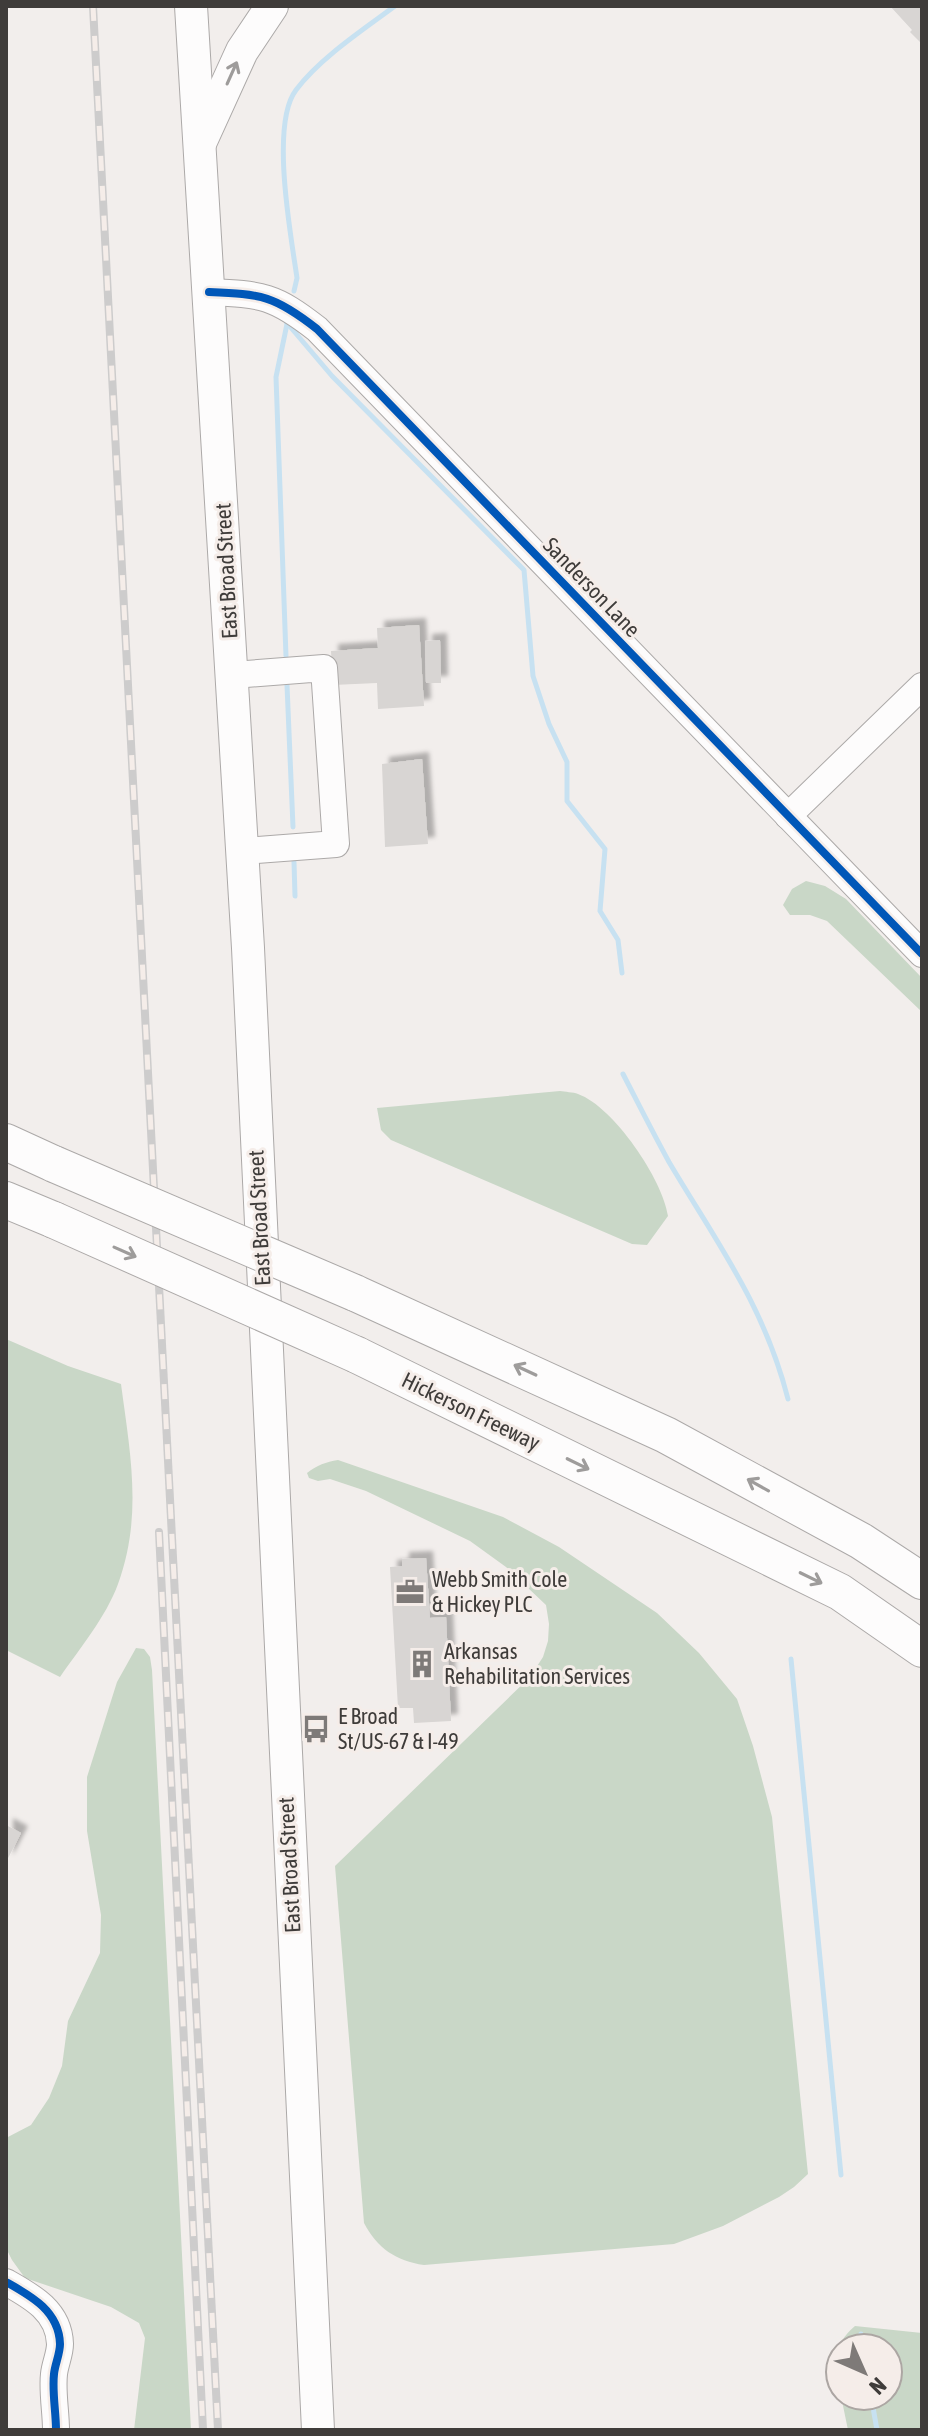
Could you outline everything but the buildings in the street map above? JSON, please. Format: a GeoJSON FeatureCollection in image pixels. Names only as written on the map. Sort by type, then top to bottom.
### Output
{"type":"FeatureCollection","features":[{"type":"Feature","properties":{"kind":"highway"},"geometry":{"type":"LineString","coordinates":[[6,1142],[355,1293],[666,1435],[861,1541],[922,1581]]}},
{"type":"Feature","properties":{"kind":"highway","name":"Hickerson Freeway"},"geometry":{"type":"LineString","coordinates":[[6,1200],[357,1355],[840,1592],[922,1649]]}},
{"type":"Feature","properties":{"kind":"main road","name":"East Broad Street"},"geometry":{"type":"LineString","coordinates":[[191,6],[243,851],[318,2430]]}},
{"type":"Feature","properties":{"kind":"main road"},"geometry":{"type":"LineString","coordinates":[[195,66],[257,6]]}},
{"type":"Feature","properties":{"kind":"main road"},"geometry":{"type":"LineString","coordinates":[[200,144],[242,51],[272,6]]}},
{"type":"Feature","properties":{"kind":"street","name":"Sanderson Lane"},"geometry":{"type":"LineString","coordinates":[[209,292],[253,294],[288,306],[317,329],[922,954]]}},
{"type":"Feature","properties":{"kind":"street"},"geometry":{"type":"LineString","coordinates":[[233,675],[324,668],[336,844],[243,851]]}},
{"type":"Feature","properties":{"kind":"street"},"geometry":{"type":"LineString","coordinates":[[788,816],[922,686]]}},
{"type":"Feature","properties":{"kind":"street"},"geometry":{"type":"LineString","coordinates":[[6,2282],[40,2303],[51,2314],[58,2330],[60,2347],[54,2375],[56,2430]]}},
{"type":"Feature","properties":{"kind":"green space"},"geometry":{"type":"Polygon","coordinates":[[[806,881],[825,886],[846,899],[922,978],[922,1012],[827,921],[810,915],[790,915],[783,905],[792,889],[806,881]]]}},
{"type":"Feature","properties":{"kind":"green space"},"geometry":{"type":"Polygon","coordinates":[[[560,1091],[578,1094],[607,1113],[647,1165],[668,1216],[647,1245],[632,1244],[391,1140],[381,1130],[377,1108],[560,1091]]]}},
{"type":"Feature","properties":{"kind":"green space"},"geometry":{"type":"Polygon","coordinates":[[[6,1339],[68,1366],[121,1384],[132,1484],[126,1559],[107,1608],[60,1677],[6,1650],[6,1339]]]}},
{"type":"Feature","properties":{"kind":"green space"},"geometry":{"type":"Polygon","coordinates":[[[338,1460],[503,1517],[559,1547],[657,1613],[699,1653],[737,1699],[772,1817],[808,2174],[779,2197],[723,2226],[674,2244],[424,2265],[388,2252],[369,2232],[364,2223],[335,1866],[530,1677],[543,1657],[549,1624],[546,1605],[506,1567],[470,1541],[366,1491],[330,1479],[318,1481],[309,1478],[307,1473],[314,1468],[338,1460]]]}},
{"type":"Feature","properties":{"kind":"green space"},"geometry":{"type":"Polygon","coordinates":[[[136,1648],[144,1649],[150,1657],[152,1670],[191,2430],[134,2430],[145,2338],[139,2323],[111,2307],[25,2278],[6,2248],[6,2138],[31,2125],[49,2098],[62,2066],[68,2021],[100,1953],[101,1915],[87,1831],[87,1777],[117,1682],[136,1648]]]}},
{"type":"Feature","properties":{"kind":"green space"},"geometry":{"type":"Polygon","coordinates":[[[855,2326],[922,2333],[922,2430],[848,2430],[844,2412],[904,2412],[904,2332],[848,2332],[855,2326]]]}},
{"type":"Feature","properties":{"kind":"waterway"},"geometry":{"type":"LineString","coordinates":[[294,291],[297,278],[283,153],[288,106],[296,90],[317,67],[395,6]]}},
{"type":"Feature","properties":{"kind":"waterway"},"geometry":{"type":"LineString","coordinates":[[287,323],[332,376],[524,570],[533,676],[549,724],[567,762],[567,801],[605,849],[600,911],[618,940],[622,973]]}},
{"type":"Feature","properties":{"kind":"waterway"},"geometry":{"type":"LineString","coordinates":[[286,656],[276,377],[287,324]]}},
{"type":"Feature","properties":{"kind":"waterway"},"geometry":{"type":"LineString","coordinates":[[287,685],[293,827]]}},
{"type":"Feature","properties":{"kind":"waterway"},"geometry":{"type":"LineString","coordinates":[[294,862],[295,896]]}},
{"type":"Feature","properties":{"kind":"waterway"},"geometry":{"type":"LineString","coordinates":[[623,1074],[669,1162],[738,1276],[766,1334],[788,1399]]}},
{"type":"Feature","properties":{"kind":"waterway"},"geometry":{"type":"LineString","coordinates":[[791,1659],[841,2175]]}},
{"type":"Feature","properties":{"kind":"waterway"},"geometry":{"type":"LineString","coordinates":[[874,2412],[877,2430]]}},
{"type":"Feature","properties":{"kind":"railway"},"geometry":{"type":"LineString","coordinates":[[93,6],[218,2430]]}},
{"type":"Feature","properties":{"kind":"railway"},"geometry":{"type":"LineString","coordinates":[[159,1532],[203,2430]]}},
{"type":"Feature","properties":{"kind":"cycle path"},"geometry":{"type":"LineString","coordinates":[[209,292],[267,299],[290,310],[317,329],[922,954]]}},
{"type":"Feature","properties":{"kind":"cycle path"},"geometry":{"type":"LineString","coordinates":[[6,2282],[42,2306],[55,2322],[60,2348],[54,2381],[56,2430]]}},
{"type":"Feature","properties":{"kind":"place","name":"Webb Smith Cole & Hickey PLC"},"geometry":{"type":"Point","coordinates":[410,1592]}},
{"type":"Feature","properties":{"kind":"place","name":"Arkansas Rehabilitation Services"},"geometry":{"type":"Point","coordinates":[422,1664]}},
{"type":"Feature","properties":{"kind":"place","name":"E Broad St/US-67 & I-49"},"geometry":{"type":"Point","coordinates":[316,1729]}}]}
